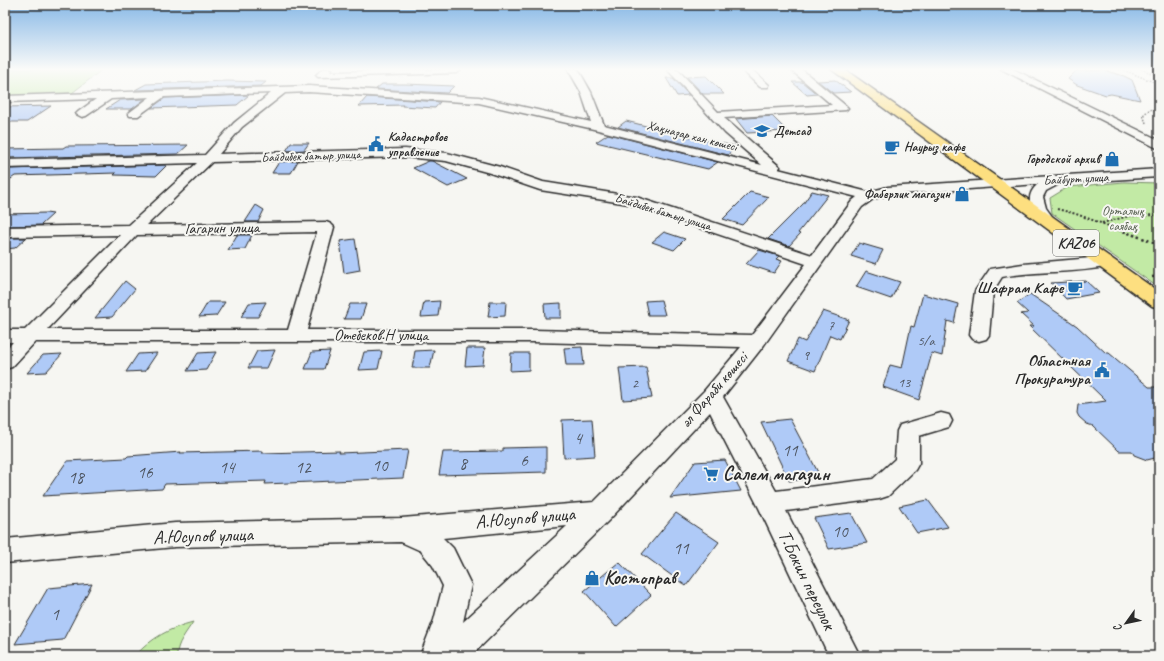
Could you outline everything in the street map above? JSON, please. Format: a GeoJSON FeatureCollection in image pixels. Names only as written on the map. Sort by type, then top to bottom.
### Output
{"type":"FeatureCollection","features":[{"type":"Feature","properties":{"kind":"main road","name":"KАZ06"},"geometry":{"type":"LineString","coordinates":[[879,100],[994,183],[1052,215],[1103,262],[1159,302]]}},
{"type":"Feature","properties":{"kind":"street"},"geometry":{"type":"LineString","coordinates":[[82,114],[102,100]]}},
{"type":"Feature","properties":{"kind":"street"},"geometry":{"type":"LineString","coordinates":[[134,114],[154,100]]}},
{"type":"Feature","properties":{"kind":"street"},"geometry":{"type":"LineString","coordinates":[[5,362],[134,229],[208,159],[238,125],[270,100]]}},
{"type":"Feature","properties":{"kind":"street","name":"Хақназар хан көшесі"},"geometry":{"type":"LineString","coordinates":[[478,100],[599,127],[868,196]]}},
{"type":"Feature","properties":{"kind":"street"},"geometry":{"type":"LineString","coordinates":[[588,100],[599,127]]}},
{"type":"Feature","properties":{"kind":"street"},"geometry":{"type":"LineString","coordinates":[[700,100],[747,147],[781,173]]}},
{"type":"Feature","properties":{"kind":"street"},"geometry":{"type":"LineString","coordinates":[[716,115],[842,108],[832,100]]}},
{"type":"Feature","properties":{"kind":"street"},"geometry":{"type":"LineString","coordinates":[[1067,100],[1159,146]]}},
{"type":"Feature","properties":{"kind":"street","name":"Байдибек батыр улица"},"geometry":{"type":"LineString","coordinates":[[5,164],[405,153],[447,157],[495,170],[540,186],[589,192],[631,200],[816,262]]}},
{"type":"Feature","properties":{"kind":"street","name":"Байбурт улица"},"geometry":{"type":"LineString","coordinates":[[994,183],[1159,174]]}},
{"type":"Feature","properties":{"kind":"street"},"geometry":{"type":"LineString","coordinates":[[1052,215],[1038,209],[1036,197],[1039,190],[1057,180]]}},
{"type":"Feature","properties":{"kind":"street","name":"әл Фараби көшесі"},"geometry":{"type":"LineString","coordinates":[[449,656],[600,512],[712,396],[757,341],[857,204],[868,196],[888,191],[994,183]]}},
{"type":"Feature","properties":{"kind":"street","name":"Гагарин улица"},"geometry":{"type":"LineString","coordinates":[[5,232],[326,227],[296,335]]}},
{"type":"Feature","properties":{"kind":"street"},"geometry":{"type":"LineString","coordinates":[[979,335],[984,290],[996,273],[1009,270],[1086,265],[1103,262]]}},
{"type":"Feature","properties":{"kind":"street","name":"Отебеков.Н улица"},"geometry":{"type":"LineString","coordinates":[[5,336],[532,336],[757,341]]}},
{"type":"Feature","properties":{"kind":"street","name":"Т.Бокин переулок"},"geometry":{"type":"LineString","coordinates":[[712,396],[769,503],[845,656]]}},
{"type":"Feature","properties":{"kind":"street"},"geometry":{"type":"LineString","coordinates":[[769,503],[879,489],[907,463],[908,431],[941,421]]}},
{"type":"Feature","properties":{"kind":"street","name":"А.Юсупов улица"},"geometry":{"type":"LineString","coordinates":[[5,551],[175,535],[402,530],[600,512]]}},
{"type":"Feature","properties":{"kind":"street","name":"А.Юсупов улица"},"geometry":{"type":"LineString","coordinates":[[402,530],[430,543],[443,557],[457,585],[449,620],[435,656]]}},
{"type":"Feature","properties":{"kind":"path"},"geometry":{"type":"LineString","coordinates":[[1148,124],[1144,120],[1143,115],[1149,110],[1159,108]]}},
{"type":"Feature","properties":{"kind":"path"},"geometry":{"type":"LineString","coordinates":[[1052,215],[1102,223],[1159,244]]}},
{"type":"Feature","properties":{"kind":"path"},"geometry":{"type":"LineString","coordinates":[[1102,223],[1129,216],[1159,215]]}},
{"type":"Feature","properties":{"kind":"green space","name":"Орталық саябақ"},"geometry":{"type":"Polygon","coordinates":[[[1124,182],[1159,183],[1159,288],[1052,213],[1050,198],[1068,187],[1124,182]]]}},
{"type":"Feature","properties":{"kind":"green space"},"geometry":{"type":"Polygon","coordinates":[[[193,622],[178,647],[177,656],[135,656],[161,634],[176,627],[193,622]]]}},
{"type":"Feature","properties":{"kind":"building"},"geometry":{"type":"Polygon","coordinates":[[[120,100],[144,100],[132,109],[106,109],[120,100]]]}},
{"type":"Feature","properties":{"kind":"building"},"geometry":{"type":"Polygon","coordinates":[[[162,100],[243,100],[237,105],[151,108],[162,100]]]}},
{"type":"Feature","properties":{"kind":"building"},"geometry":{"type":"Polygon","coordinates":[[[364,100],[409,100],[440,102],[435,108],[402,106],[403,105],[359,106],[364,100]]]}},
{"type":"Feature","properties":{"kind":"building"},"geometry":{"type":"Polygon","coordinates":[[[51,106],[27,122],[5,122],[5,107],[51,106]]]}},
{"type":"Feature","properties":{"kind":"building"},"geometry":{"type":"Polygon","coordinates":[[[772,116],[787,131],[747,133],[736,119],[772,116]]]}},
{"type":"Feature","properties":{"kind":"building"},"geometry":{"type":"Polygon","coordinates":[[[626,121],[702,140],[735,146],[728,155],[618,127],[626,121]]]}},
{"type":"Feature","properties":{"kind":"building"},"geometry":{"type":"Polygon","coordinates":[[[608,134],[718,162],[708,169],[596,142],[608,134]]]}},
{"type":"Feature","properties":{"kind":"building"},"geometry":{"type":"Polygon","coordinates":[[[291,143],[309,143],[304,150],[286,151],[291,143]]]}},
{"type":"Feature","properties":{"kind":"building"},"geometry":{"type":"Polygon","coordinates":[[[188,145],[178,154],[5,158],[5,149],[63,148],[66,146],[188,145]]]}},
{"type":"Feature","properties":{"kind":"building"},"geometry":{"type":"Polygon","coordinates":[[[298,161],[291,173],[272,173],[279,162],[298,161]]]}},
{"type":"Feature","properties":{"kind":"building"},"geometry":{"type":"Polygon","coordinates":[[[432,161],[467,179],[448,187],[413,168],[432,161]]]}},
{"type":"Feature","properties":{"kind":"building"},"geometry":{"type":"Polygon","coordinates":[[[167,165],[156,176],[114,175],[116,173],[15,176],[5,183],[5,169],[167,165]]]}},
{"type":"Feature","properties":{"kind":"building"},"geometry":{"type":"Polygon","coordinates":[[[812,191],[828,195],[798,233],[800,234],[789,246],[768,239],[803,204],[812,191]]]}},
{"type":"Feature","properties":{"kind":"building"},"geometry":{"type":"Polygon","coordinates":[[[750,192],[769,197],[742,225],[723,219],[750,192]]]}},
{"type":"Feature","properties":{"kind":"building"},"geometry":{"type":"Polygon","coordinates":[[[256,205],[264,210],[258,222],[245,222],[256,205]]]}},
{"type":"Feature","properties":{"kind":"building"},"geometry":{"type":"Polygon","coordinates":[[[5,214],[53,214],[41,225],[5,226],[5,214]]]}},
{"type":"Feature","properties":{"kind":"building"},"geometry":{"type":"Polygon","coordinates":[[[664,232],[685,239],[674,250],[652,242],[664,232]]]}},
{"type":"Feature","properties":{"kind":"building"},"geometry":{"type":"Polygon","coordinates":[[[237,235],[252,235],[245,249],[228,250],[237,235]]]}},
{"type":"Feature","properties":{"kind":"building"},"geometry":{"type":"Polygon","coordinates":[[[5,238],[26,238],[15,248],[5,249],[5,238]]]}},
{"type":"Feature","properties":{"kind":"building"},"geometry":{"type":"Polygon","coordinates":[[[355,239],[360,270],[344,273],[340,241],[355,239]]]}},
{"type":"Feature","properties":{"kind":"building"},"geometry":{"type":"Polygon","coordinates":[[[859,243],[883,250],[876,264],[851,256],[859,243]]]}},
{"type":"Feature","properties":{"kind":"building"},"geometry":{"type":"Polygon","coordinates":[[[759,250],[779,256],[776,259],[782,261],[774,273],[746,264],[759,250]]]}},
{"type":"Feature","properties":{"kind":"building"},"geometry":{"type":"Polygon","coordinates":[[[866,271],[900,282],[891,299],[856,287],[866,271]]]}},
{"type":"Feature","properties":{"kind":"building"},"geometry":{"type":"Polygon","coordinates":[[[125,281],[135,289],[112,317],[95,318],[125,281]]]}},
{"type":"Feature","properties":{"kind":"building","name":"Шафрам Кафе"},"geometry":{"type":"Polygon","coordinates":[[[1086,281],[1099,293],[1066,299],[1051,283],[1086,281]]]}},
{"type":"Feature","properties":{"kind":"building"},"geometry":{"type":"Polygon","coordinates":[[[923,294],[958,304],[954,323],[947,321],[942,356],[932,353],[919,400],[883,387],[890,365],[902,368],[911,326],[914,327],[923,294]]]}},
{"type":"Feature","properties":{"kind":"building","name":"Областная Прокуратура"},"geometry":{"type":"Polygon","coordinates":[[[1030,294],[1077,326],[1106,353],[1109,353],[1149,387],[1159,387],[1159,457],[1147,460],[1134,455],[1132,451],[1119,451],[1093,426],[1087,424],[1079,417],[1077,413],[1078,405],[1106,401],[1029,326],[1034,326],[1021,314],[1028,313],[1017,303],[1030,294]]]}},
{"type":"Feature","properties":{"kind":"building"},"geometry":{"type":"Polygon","coordinates":[[[661,300],[665,315],[648,315],[645,301],[661,300]]]}},
{"type":"Feature","properties":{"kind":"building"},"geometry":{"type":"Polygon","coordinates":[[[440,301],[438,316],[421,317],[424,302],[440,301]]]}},
{"type":"Feature","properties":{"kind":"building"},"geometry":{"type":"Polygon","coordinates":[[[208,302],[225,302],[216,316],[199,317],[208,302]]]}},
{"type":"Feature","properties":{"kind":"building"},"geometry":{"type":"Polygon","coordinates":[[[266,302],[258,317],[241,317],[249,303],[266,302]]]}},
{"type":"Feature","properties":{"kind":"building"},"geometry":{"type":"Polygon","coordinates":[[[490,302],[506,302],[505,316],[488,317],[490,302]]]}},
{"type":"Feature","properties":{"kind":"building"},"geometry":{"type":"Polygon","coordinates":[[[561,303],[561,318],[545,318],[544,304],[561,303]]]}},
{"type":"Feature","properties":{"kind":"building"},"geometry":{"type":"Polygon","coordinates":[[[350,304],[366,304],[361,319],[344,319],[350,304]]]}},
{"type":"Feature","properties":{"kind":"building"},"geometry":{"type":"Polygon","coordinates":[[[823,311],[849,320],[840,339],[830,335],[815,371],[788,361],[798,339],[805,342],[823,311]]]}},
{"type":"Feature","properties":{"kind":"building"},"geometry":{"type":"Polygon","coordinates":[[[582,347],[584,365],[566,365],[564,348],[582,347]]]}},
{"type":"Feature","properties":{"kind":"building"},"geometry":{"type":"Polygon","coordinates":[[[467,348],[485,348],[483,365],[465,366],[467,348]]]}},
{"type":"Feature","properties":{"kind":"building"},"geometry":{"type":"Polygon","coordinates":[[[275,350],[267,368],[248,368],[257,351],[275,350]]]}},
{"type":"Feature","properties":{"kind":"building"},"geometry":{"type":"Polygon","coordinates":[[[434,350],[430,368],[412,368],[415,351],[434,350]]]}},
{"type":"Feature","properties":{"kind":"building"},"geometry":{"type":"Polygon","coordinates":[[[330,351],[324,369],[305,369],[312,352],[330,351]]]}},
{"type":"Feature","properties":{"kind":"building"},"geometry":{"type":"Polygon","coordinates":[[[382,351],[378,369],[359,370],[364,352],[382,351]]]}},
{"type":"Feature","properties":{"kind":"building"},"geometry":{"type":"Polygon","coordinates":[[[216,352],[206,370],[187,371],[198,353],[216,352]]]}},
{"type":"Feature","properties":{"kind":"building"},"geometry":{"type":"Polygon","coordinates":[[[157,353],[145,371],[126,372],[138,354],[157,353]]]}},
{"type":"Feature","properties":{"kind":"building"},"geometry":{"type":"Polygon","coordinates":[[[511,353],[529,353],[529,370],[510,371],[511,353]]]}},
{"type":"Feature","properties":{"kind":"building"},"geometry":{"type":"Polygon","coordinates":[[[62,354],[46,372],[27,373],[43,355],[62,354]]]}},
{"type":"Feature","properties":{"kind":"building"},"geometry":{"type":"Polygon","coordinates":[[[646,367],[652,398],[623,400],[619,368],[646,367]]]}},
{"type":"Feature","properties":{"kind":"building"},"geometry":{"type":"Polygon","coordinates":[[[592,419],[595,456],[564,458],[562,420],[592,419]]]}},
{"type":"Feature","properties":{"kind":"building"},"geometry":{"type":"Polygon","coordinates":[[[790,419],[821,478],[789,481],[761,422],[790,419]]]}},
{"type":"Feature","properties":{"kind":"building"},"geometry":{"type":"Polygon","coordinates":[[[546,447],[546,472],[439,475],[443,452],[503,451],[503,448],[546,447]]]}},
{"type":"Feature","properties":{"kind":"building"},"geometry":{"type":"Polygon","coordinates":[[[408,450],[403,478],[265,484],[266,481],[165,484],[162,489],[43,496],[67,461],[126,458],[128,456],[181,452],[180,453],[263,451],[262,453],[340,451],[339,453],[408,450]]]}},
{"type":"Feature","properties":{"kind":"building"},"geometry":{"type":"Polygon","coordinates":[[[725,460],[741,491],[670,498],[695,462],[725,460]]]}},
{"type":"Feature","properties":{"kind":"building"},"geometry":{"type":"Polygon","coordinates":[[[928,500],[948,527],[917,533],[899,506],[928,500]]]}},
{"type":"Feature","properties":{"kind":"building"},"geometry":{"type":"Polygon","coordinates":[[[676,513],[719,542],[686,586],[642,554],[676,513]]]}},
{"type":"Feature","properties":{"kind":"building"},"geometry":{"type":"Polygon","coordinates":[[[851,513],[867,543],[829,549],[814,518],[851,513]]]}},
{"type":"Feature","properties":{"kind":"building"},"geometry":{"type":"Polygon","coordinates":[[[619,562],[651,595],[616,627],[584,591],[619,562]]]}},
{"type":"Feature","properties":{"kind":"building"},"geometry":{"type":"Polygon","coordinates":[[[92,584],[63,640],[15,644],[48,588],[92,584]]]}},
{"type":"Feature","properties":{"kind":"place","name":"Детсад"},"geometry":{"type":"Point","coordinates":[762,131]}},
{"type":"Feature","properties":{"kind":"place","name":"Кадастровое управление"},"geometry":{"type":"Point","coordinates":[376,144]}},
{"type":"Feature","properties":{"kind":"place","name":"Наурыз кафе"},"geometry":{"type":"Point","coordinates":[892,147]}},
{"type":"Feature","properties":{"kind":"place","name":"Городской архив"},"geometry":{"type":"Point","coordinates":[1112,159]}},
{"type":"Feature","properties":{"kind":"place","name":"Фаберлик магазин"},"geometry":{"type":"Point","coordinates":[962,194]}},
{"type":"Feature","properties":{"kind":"place","name":"Шафрам Кафе"},"geometry":{"type":"Point","coordinates":[1075,288]}},
{"type":"Feature","properties":{"kind":"place","name":"Областная Прокуратура"},"geometry":{"type":"Point","coordinates":[1102,370]}},
{"type":"Feature","properties":{"kind":"place","name":"Салем магазин"},"geometry":{"type":"Point","coordinates":[711,474]}},
{"type":"Feature","properties":{"kind":"place","name":"Костоправ"},"geometry":{"type":"Point","coordinates":[592,578]}}]}
